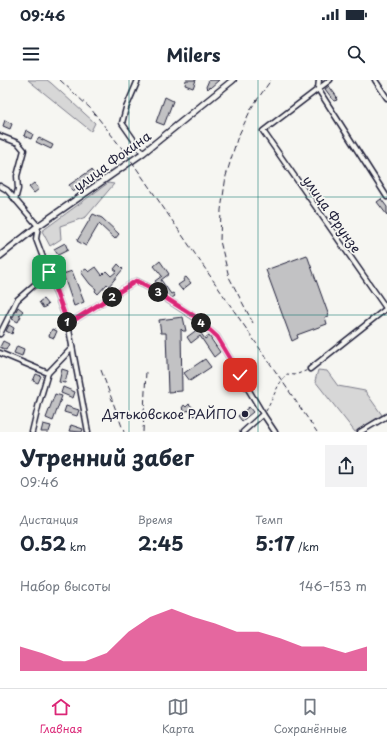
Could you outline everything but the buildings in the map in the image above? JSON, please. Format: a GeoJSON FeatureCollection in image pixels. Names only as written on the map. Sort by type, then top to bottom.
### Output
{"type":"FeatureCollection","features":[{"type":"Feature","properties":{"kind":"main road","name":"улица Фокина"},"geometry":{"type":"LineString","coordinates":[[0,256],[38,226],[143,153],[233,80]]}},
{"type":"Feature","properties":{"kind":"street"},"geometry":{"type":"LineString","coordinates":[[138,80],[126,108],[122,123],[143,153]]}},
{"type":"Feature","properties":{"kind":"street"},"geometry":{"type":"LineString","coordinates":[[319,80],[318,89],[387,197]]}},
{"type":"Feature","properties":{"kind":"street"},"geometry":{"type":"LineString","coordinates":[[318,89],[330,80]]}},
{"type":"Feature","properties":{"kind":"street"},"geometry":{"type":"LineString","coordinates":[[375,80],[387,98]]}},
{"type":"Feature","properties":{"kind":"street","name":"улица Фрунзе"},"geometry":{"type":"LineString","coordinates":[[318,89],[263,131],[386,308]]}},
{"type":"Feature","properties":{"kind":"street"},"geometry":{"type":"LineString","coordinates":[[0,136],[18,143],[24,150],[17,176],[18,189],[15,200]]}},
{"type":"Feature","properties":{"kind":"street"},"geometry":{"type":"LineString","coordinates":[[0,186],[7,190],[38,226],[36,239],[68,324],[88,432]]}},
{"type":"Feature","properties":{"kind":"street"},"geometry":{"type":"LineString","coordinates":[[0,334],[17,300],[49,272]]}},
{"type":"Feature","properties":{"kind":"street"},"geometry":{"type":"LineString","coordinates":[[68,324],[136,281],[150,288],[194,316],[217,337],[275,432]]}},
{"type":"Feature","properties":{"kind":"street"},"geometry":{"type":"LineString","coordinates":[[310,370],[386,308]]}},
{"type":"Feature","properties":{"kind":"street"},"geometry":{"type":"LineString","coordinates":[[32,432],[48,373],[72,348]]}},
{"type":"Feature","properties":{"kind":"street"},"geometry":{"type":"LineString","coordinates":[[0,354],[48,373]]}},
{"type":"Feature","properties":{"kind":"street"},"geometry":{"type":"LineString","coordinates":[[244,432],[264,414]]}},
{"type":"Feature","properties":{"kind":"street"},"geometry":{"type":"LineString","coordinates":[[360,432],[387,416]]}},
{"type":"Feature","properties":{"kind":"path"},"geometry":{"type":"LineString","coordinates":[[264,414],[273,399],[281,379],[288,374],[295,375],[310,370]]}},
{"type":"Feature","properties":{"kind":"shaded area"},"geometry":{"type":"Polygon","coordinates":[[[28,80],[47,80],[51,83],[95,123],[91,131],[28,80]]]}},
{"type":"Feature","properties":{"kind":"shaded area"},"geometry":{"type":"Polygon","coordinates":[[[108,183],[114,184],[86,217],[60,226],[61,239],[50,246],[42,231],[108,183]]]}},
{"type":"Feature","properties":{"kind":"shaded area"},"geometry":{"type":"Polygon","coordinates":[[[318,370],[327,371],[338,386],[365,391],[382,415],[355,432],[315,381],[318,370]]]}},
{"type":"Feature","properties":{"kind":"railway"},"geometry":{"type":"LineString","coordinates":[[60,80],[91,109],[128,156],[317,432]]}},
{"type":"Feature","properties":{"kind":"railway"},"geometry":{"type":"LineString","coordinates":[[253,323],[229,277],[220,241],[221,210],[226,176],[237,139],[252,107],[271,80]]}},
{"type":"Feature","properties":{"kind":"railway"},"geometry":{"type":"LineString","coordinates":[[101,370],[124,432]]}},
{"type":"Feature","properties":{"kind":"railway"},"geometry":{"type":"LineString","coordinates":[[143,432],[146,371]]}},
{"type":"Feature","properties":{"kind":"place","name":"Дятьковское РАЙПО"},"geometry":{"type":"Point","coordinates":[245,414]}},
{"type":"Feature","properties":{"kind":"route"},"geometry":{"type":"LineString","coordinates":[[49,272],[68,324],[136,281],[150,288],[194,316],[217,337],[240,375]]}}]}
